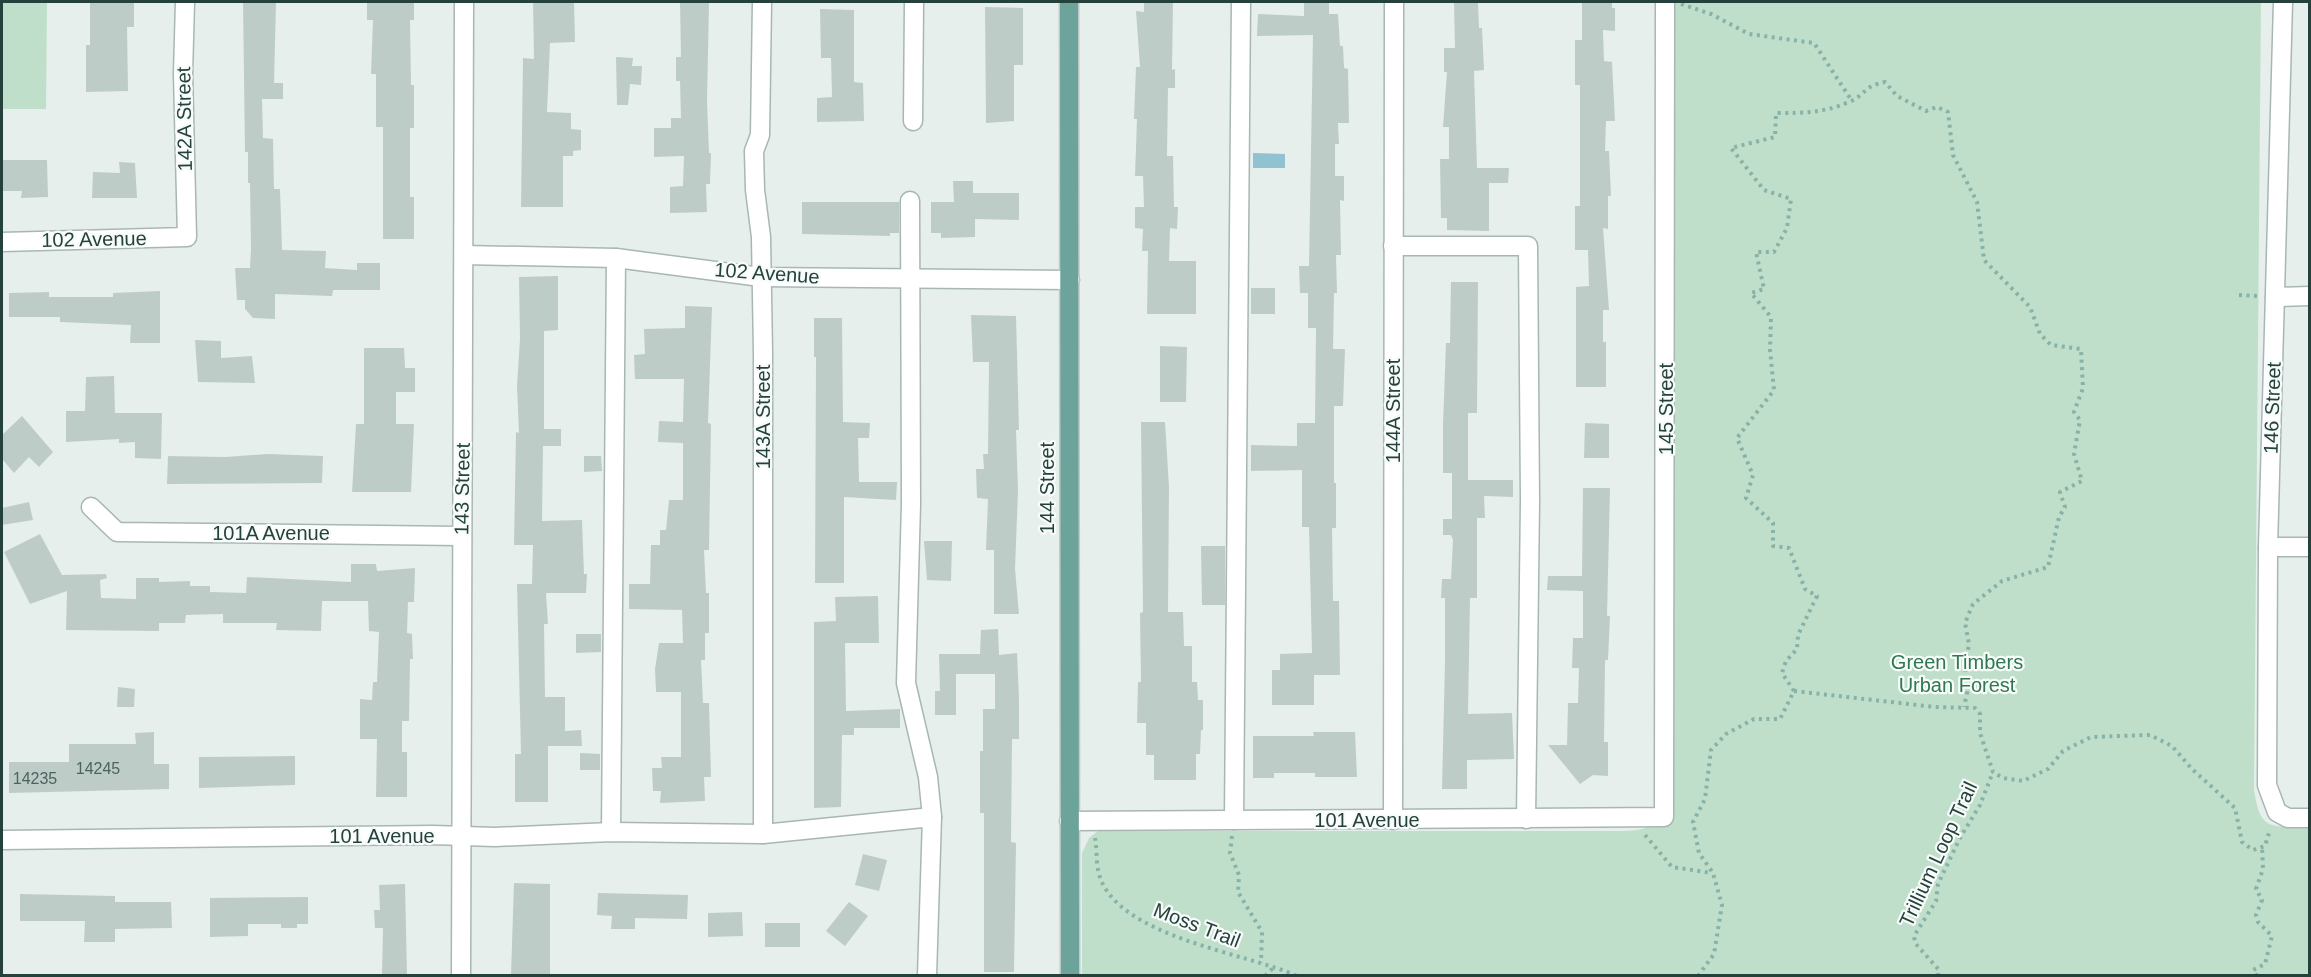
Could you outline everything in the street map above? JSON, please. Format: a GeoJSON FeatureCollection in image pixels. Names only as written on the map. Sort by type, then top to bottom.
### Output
{"type":"FeatureCollection","features":[{"type":"Feature","properties":{"kind":"main road","name":"144 Street"},"geometry":{"type":"LineString","coordinates":[[1069,2],[1071,975]]}},
{"type":"Feature","properties":{"kind":"street","name":"142A Street"},"geometry":{"type":"LineString","coordinates":[[185,2],[183,74],[187,237]]}},
{"type":"Feature","properties":{"kind":"street","name":"143 Street"},"geometry":{"type":"LineString","coordinates":[[460,975],[463,836],[461,536],[464,2]]}},
{"type":"Feature","properties":{"kind":"street","name":"143A Street"},"geometry":{"type":"LineString","coordinates":[[762,2],[760,135],[754,151],[755,190],[761,237],[763,353],[763,834]]}},
{"type":"Feature","properties":{"kind":"street"},"geometry":{"type":"LineString","coordinates":[[914,2],[914,121]]}},
{"type":"Feature","properties":{"kind":"street"},"geometry":{"type":"LineString","coordinates":[[1234,820],[1241,2]]}},
{"type":"Feature","properties":{"kind":"street","name":"144A Street"},"geometry":{"type":"LineString","coordinates":[[1393,820],[1394,2]]}},
{"type":"Feature","properties":{"kind":"street","name":"145 Street"},"geometry":{"type":"LineString","coordinates":[[1664,817],[1665,2]]}},
{"type":"Feature","properties":{"kind":"street","name":"146 Street"},"geometry":{"type":"LineString","coordinates":[[2283,2],[2268,547],[2267,785],[2277,812],[2288,818],[2310,818]]}},
{"type":"Feature","properties":{"kind":"street"},"geometry":{"type":"LineString","coordinates":[[910,201],[911,504],[906,683],[928,777],[932,817],[927,975]]}},
{"type":"Feature","properties":{"kind":"street","name":"102 Avenue"},"geometry":{"type":"LineString","coordinates":[[2,242],[187,237]]}},
{"type":"Feature","properties":{"kind":"street"},"geometry":{"type":"LineString","coordinates":[[1393,246],[1528,246],[1530,501],[1526,819]]}},
{"type":"Feature","properties":{"kind":"street","name":"102 Avenue"},"geometry":{"type":"LineString","coordinates":[[464,255],[616,258],[761,277],[1070,280]]}},
{"type":"Feature","properties":{"kind":"street"},"geometry":{"type":"LineString","coordinates":[[611,832],[616,258]]}},
{"type":"Feature","properties":{"kind":"street"},"geometry":{"type":"LineString","coordinates":[[2275,297],[2310,296]]}},
{"type":"Feature","properties":{"kind":"street","name":"101A Avenue"},"geometry":{"type":"LineString","coordinates":[[91,507],[117,532],[461,536]]}},
{"type":"Feature","properties":{"kind":"street"},"geometry":{"type":"LineString","coordinates":[[2268,547],[2310,547]]}},
{"type":"Feature","properties":{"kind":"street","name":"101 Avenue"},"geometry":{"type":"LineString","coordinates":[[2,840],[463,836],[611,832],[763,834],[932,817]]}},
{"type":"Feature","properties":{"kind":"street","name":"101 Avenue"},"geometry":{"type":"LineString","coordinates":[[1070,821],[1664,817]]}},
{"type":"Feature","properties":{"kind":"path"},"geometry":{"type":"LineString","coordinates":[[1672,2],[1711,14],[1749,34],[1814,44],[1852,101]]}},
{"type":"Feature","properties":{"kind":"path"},"geometry":{"type":"LineString","coordinates":[[1964,707],[1967,693],[1965,666],[1969,644],[1965,623],[1973,604],[2002,581],[2048,567],[2059,517],[2065,507],[2060,492],[2082,481],[2074,454],[2080,420],[2074,412],[2083,388],[2081,349],[2051,345],[2040,334],[2030,307],[1984,260],[1977,202],[1953,155],[1948,112],[1937,107],[1926,111],[1897,96],[1885,82],[1870,85],[1852,101],[1817,113],[1776,113],[1775,136],[1731,148],[1764,190],[1791,199],[1787,228],[1774,252],[1756,252],[1764,289],[1750,293],[1770,317],[1770,350],[1774,390],[1737,438],[1753,475],[1746,498],[1773,523],[1773,546],[1789,548],[1806,589],[1817,596],[1798,635],[1797,649],[1786,661],[1782,673],[1794,691],[1935,707],[1975,708],[1980,714],[1980,733],[1993,772],[2003,778],[2023,781],[2048,769],[2063,751],[2091,737],[2150,735],[2172,746],[2192,769],[2235,808],[2242,842],[2253,849],[2265,846],[2269,833]]}},
{"type":"Feature","properties":{"kind":"path"},"geometry":{"type":"LineString","coordinates":[[1698,975],[1714,954],[1722,905],[1713,873],[1699,853],[1692,822],[1705,799],[1711,750],[1726,735],[1754,719],[1780,719],[1794,691]]}},
{"type":"Feature","properties":{"kind":"path","name":"Trillium Loop Trail"},"geometry":{"type":"LineString","coordinates":[[1938,975],[1939,970],[1915,943],[1914,936],[1936,901],[1938,884],[1960,838],[1980,805],[1993,772]]}},
{"type":"Feature","properties":{"kind":"path"},"geometry":{"type":"LineString","coordinates":[[1628,817],[1672,867],[1713,873]]}},
{"type":"Feature","properties":{"kind":"path"},"geometry":{"type":"LineString","coordinates":[[1234,820],[1230,853],[1239,875],[1238,892],[1262,932],[1261,963]]}},
{"type":"Feature","properties":{"kind":"path","name":"Moss Trail"},"geometry":{"type":"LineString","coordinates":[[1095,830],[1099,875],[1110,893],[1129,912],[1151,926],[1169,933],[1228,955],[1276,966],[1297,975]]}},
{"type":"Feature","properties":{"kind":"path"},"geometry":{"type":"LineString","coordinates":[[2257,975],[2253,970],[2265,964],[2272,936],[2258,922],[2256,915],[2262,900],[2256,889],[2263,869],[2262,846]]}},
{"type":"Feature","properties":{"kind":"path"},"geometry":{"type":"LineString","coordinates":[[1265,975],[1276,966]]}},
{"type":"Feature","properties":{"kind":"green space"},"geometry":{"type":"Polygon","coordinates":[[[2,2],[47,2],[46,109],[2,109],[2,2]]]}},
{"type":"Feature","properties":{"kind":"green space","name":"Green Timbers Urban Forest"},"geometry":{"type":"Polygon","coordinates":[[[1670,2],[2261,2],[2254,789],[2264,820],[2276,826],[2309,826],[2309,975],[1082,976],[1082,853],[1089,838],[1098,831],[1625,831],[1644,828],[1651,823],[1655,814],[1670,2]]]}},
{"type":"Feature","properties":{"kind":"water"},"geometry":{"type":"Polygon","coordinates":[[[1253,153],[1285,154],[1285,168],[1253,168],[1253,153]]]}},
{"type":"Feature","properties":{"kind":"building"},"geometry":{"type":"Polygon","coordinates":[[[90,2],[134,3],[134,27],[127,27],[128,91],[86,92],[86,45],[90,45],[90,2]]]}},
{"type":"Feature","properties":{"kind":"building"},"geometry":{"type":"Polygon","coordinates":[[[243,2],[276,2],[274,83],[283,83],[283,99],[262,99],[263,138],[273,139],[274,189],[280,189],[282,250],[326,251],[325,268],[357,270],[357,263],[380,263],[380,290],[333,290],[332,296],[275,294],[275,319],[253,318],[245,309],[245,300],[237,300],[235,268],[250,268],[251,249],[250,183],[248,183],[248,152],[245,152],[243,2]]]}},
{"type":"Feature","properties":{"kind":"building"},"geometry":{"type":"Polygon","coordinates":[[[367,2],[414,2],[414,20],[410,20],[414,128],[410,128],[410,197],[414,197],[414,239],[383,239],[383,127],[376,127],[376,74],[371,74],[373,20],[367,20],[367,2]]]}},
{"type":"Feature","properties":{"kind":"building"},"geometry":{"type":"Polygon","coordinates":[[[533,2],[574,2],[575,42],[550,43],[547,112],[571,113],[571,129],[581,130],[581,150],[573,151],[573,156],[563,156],[563,207],[521,207],[523,58],[534,59],[533,2]]]}},
{"type":"Feature","properties":{"kind":"building"},"geometry":{"type":"Polygon","coordinates":[[[680,2],[709,2],[707,102],[709,153],[711,153],[710,184],[706,184],[707,212],[670,213],[670,187],[683,186],[684,156],[654,157],[654,128],[671,128],[671,118],[681,118],[680,81],[676,81],[676,57],[681,57],[680,2]]]}},
{"type":"Feature","properties":{"kind":"building"},"geometry":{"type":"Polygon","coordinates":[[[1144,2],[1173,2],[1172,70],[1175,69],[1175,88],[1168,88],[1167,156],[1173,156],[1174,207],[1178,207],[1177,229],[1170,228],[1169,261],[1196,261],[1196,314],[1147,314],[1148,251],[1142,251],[1143,229],[1135,228],[1135,207],[1144,207],[1143,176],[1135,176],[1137,119],[1134,119],[1136,67],[1140,67],[1136,11],[1144,12],[1144,2]]]}},
{"type":"Feature","properties":{"kind":"building"},"geometry":{"type":"Polygon","coordinates":[[[1304,2],[1329,2],[1329,14],[1338,14],[1344,68],[1348,69],[1349,123],[1338,123],[1339,144],[1335,144],[1335,176],[1344,176],[1344,201],[1340,200],[1341,255],[1336,255],[1337,293],[1334,293],[1333,349],[1345,349],[1343,406],[1334,406],[1336,528],[1332,528],[1333,601],[1339,601],[1340,675],[1314,675],[1314,705],[1272,705],[1272,670],[1280,670],[1280,654],[1312,653],[1309,527],[1302,527],[1302,470],[1251,471],[1251,445],[1297,446],[1297,423],[1315,423],[1316,328],[1308,328],[1308,293],[1300,293],[1299,266],[1309,266],[1313,35],[1257,36],[1258,14],[1304,16],[1304,2]]]}},
{"type":"Feature","properties":{"kind":"building"},"geometry":{"type":"Polygon","coordinates":[[[1454,2],[1478,2],[1479,28],[1482,28],[1484,70],[1474,71],[1477,168],[1509,168],[1508,183],[1489,183],[1489,231],[1447,230],[1447,218],[1441,218],[1440,159],[1449,159],[1449,127],[1443,127],[1447,72],[1444,72],[1444,48],[1455,48],[1454,2]]]}},
{"type":"Feature","properties":{"kind":"building"},"geometry":{"type":"Polygon","coordinates":[[[1582,2],[1612,2],[1612,8],[1615,8],[1615,31],[1603,30],[1604,61],[1612,62],[1615,121],[1606,121],[1605,151],[1609,151],[1611,196],[1608,196],[1608,229],[1603,228],[1609,310],[1603,310],[1606,387],[1576,387],[1576,287],[1589,286],[1588,250],[1575,250],[1575,206],[1580,206],[1580,85],[1575,85],[1575,40],[1582,40],[1582,2]]]}},
{"type":"Feature","properties":{"kind":"building"},"geometry":{"type":"Polygon","coordinates":[[[985,7],[1023,8],[1023,65],[1014,65],[1014,121],[986,123],[985,7]]]}},
{"type":"Feature","properties":{"kind":"building"},"geometry":{"type":"Polygon","coordinates":[[[820,9],[854,10],[854,82],[863,83],[864,121],[817,122],[817,98],[832,97],[831,58],[821,58],[820,9]]]}},
{"type":"Feature","properties":{"kind":"building"},"geometry":{"type":"Polygon","coordinates":[[[616,57],[633,58],[632,66],[642,66],[641,85],[630,84],[628,105],[617,105],[616,57]]]}},
{"type":"Feature","properties":{"kind":"building"},"geometry":{"type":"Polygon","coordinates":[[[2,160],[47,160],[48,197],[21,198],[22,191],[2,191],[2,160]]]}},
{"type":"Feature","properties":{"kind":"building"},"geometry":{"type":"Polygon","coordinates":[[[119,162],[135,163],[137,198],[92,198],[93,172],[120,173],[119,162]]]}},
{"type":"Feature","properties":{"kind":"building"},"geometry":{"type":"Polygon","coordinates":[[[953,181],[973,181],[973,193],[1019,193],[1019,220],[975,219],[975,237],[941,238],[941,233],[931,233],[931,202],[954,202],[953,181]]]}},
{"type":"Feature","properties":{"kind":"building"},"geometry":{"type":"Polygon","coordinates":[[[802,202],[899,202],[899,233],[890,233],[890,236],[802,234],[802,202]]]}},
{"type":"Feature","properties":{"kind":"building"},"geometry":{"type":"Polygon","coordinates":[[[558,276],[558,330],[544,331],[544,429],[561,429],[561,446],[543,446],[542,521],[582,520],[584,574],[587,574],[586,593],[546,593],[548,624],[544,624],[545,697],[565,697],[565,731],[581,730],[582,746],[548,746],[548,802],[515,802],[515,754],[521,754],[517,584],[532,584],[533,545],[514,545],[516,432],[519,433],[517,386],[520,339],[519,277],[558,276]]]}},
{"type":"Feature","properties":{"kind":"building"},"geometry":{"type":"Polygon","coordinates":[[[1451,282],[1478,282],[1477,413],[1468,413],[1468,480],[1513,480],[1513,497],[1484,496],[1485,518],[1477,518],[1477,598],[1470,598],[1468,714],[1512,713],[1514,759],[1467,760],[1467,789],[1442,789],[1445,598],[1441,598],[1442,579],[1451,579],[1453,540],[1451,535],[1443,535],[1443,519],[1452,519],[1452,473],[1443,473],[1446,343],[1450,343],[1451,282]]]}},
{"type":"Feature","properties":{"kind":"building"},"geometry":{"type":"Polygon","coordinates":[[[1251,288],[1275,288],[1275,314],[1251,314],[1251,288]]]}},
{"type":"Feature","properties":{"kind":"building"},"geometry":{"type":"Polygon","coordinates":[[[160,291],[160,343],[130,343],[131,325],[60,322],[60,317],[9,317],[9,293],[49,292],[49,297],[113,297],[113,293],[160,291]]]}},
{"type":"Feature","properties":{"kind":"building"},"geometry":{"type":"Polygon","coordinates":[[[685,306],[712,307],[708,423],[711,424],[709,550],[704,550],[706,593],[709,593],[709,633],[705,633],[705,660],[701,660],[703,703],[709,703],[711,777],[704,777],[705,801],[660,803],[661,791],[653,791],[652,768],[662,768],[661,757],[681,757],[681,692],[656,692],[655,669],[659,643],[683,643],[682,610],[629,609],[629,584],[650,584],[651,545],[660,545],[660,530],[666,530],[669,500],[683,500],[683,443],[658,442],[659,421],[683,422],[684,379],[635,379],[634,355],[645,354],[644,329],[685,328],[685,306]]]}},
{"type":"Feature","properties":{"kind":"building"},"geometry":{"type":"Polygon","coordinates":[[[971,315],[1016,316],[1019,430],[1016,430],[1018,491],[1015,569],[1019,614],[994,614],[994,550],[986,550],[988,499],[977,498],[976,469],[984,469],[983,454],[988,454],[989,362],[973,362],[971,315]]]}},
{"type":"Feature","properties":{"kind":"building"},"geometry":{"type":"Polygon","coordinates":[[[814,318],[842,318],[843,422],[870,423],[869,438],[858,438],[859,482],[897,482],[896,500],[844,497],[844,583],[815,583],[816,357],[814,357],[814,318]]]}},
{"type":"Feature","properties":{"kind":"building"},"geometry":{"type":"Polygon","coordinates":[[[195,340],[221,341],[221,358],[252,356],[255,383],[198,382],[195,340]]]}},
{"type":"Feature","properties":{"kind":"building"},"geometry":{"type":"Polygon","coordinates":[[[1160,346],[1187,347],[1186,402],[1160,402],[1160,346]]]}},
{"type":"Feature","properties":{"kind":"building"},"geometry":{"type":"Polygon","coordinates":[[[364,348],[404,348],[405,368],[415,368],[415,392],[396,392],[396,424],[414,424],[411,492],[352,492],[356,424],[364,424],[364,348]]]}},
{"type":"Feature","properties":{"kind":"building"},"geometry":{"type":"Polygon","coordinates":[[[114,376],[115,413],[162,413],[161,459],[135,458],[135,442],[119,443],[119,439],[66,442],[66,411],[85,411],[86,377],[114,376]]]}},
{"type":"Feature","properties":{"kind":"building"},"geometry":{"type":"Polygon","coordinates":[[[22,416],[53,452],[39,467],[29,457],[14,473],[2,459],[2,435],[22,416]]]}},
{"type":"Feature","properties":{"kind":"building"},"geometry":{"type":"Polygon","coordinates":[[[1141,422],[1165,422],[1169,487],[1168,612],[1183,612],[1184,646],[1192,646],[1192,682],[1197,682],[1198,700],[1203,700],[1203,730],[1201,730],[1200,754],[1196,754],[1196,780],[1154,780],[1154,755],[1146,755],[1146,723],[1137,723],[1138,682],[1141,682],[1140,613],[1143,612],[1141,422]]]}},
{"type":"Feature","properties":{"kind":"building"},"geometry":{"type":"Polygon","coordinates":[[[1585,423],[1609,424],[1609,458],[1584,458],[1585,423]]]}},
{"type":"Feature","properties":{"kind":"building"},"geometry":{"type":"Polygon","coordinates":[[[268,454],[323,456],[322,483],[167,484],[168,456],[225,457],[268,454]]]}},
{"type":"Feature","properties":{"kind":"building"},"geometry":{"type":"Polygon","coordinates":[[[584,456],[601,456],[602,471],[584,472],[584,456]]]}},
{"type":"Feature","properties":{"kind":"building"},"geometry":{"type":"Polygon","coordinates":[[[1583,488],[1610,488],[1607,616],[1610,616],[1608,660],[1605,660],[1604,742],[1608,742],[1608,776],[1593,775],[1580,784],[1548,745],[1567,745],[1568,703],[1578,703],[1579,668],[1572,668],[1573,638],[1583,638],[1583,591],[1547,590],[1548,576],[1582,576],[1583,488]]]}},
{"type":"Feature","properties":{"kind":"building"},"geometry":{"type":"Polygon","coordinates":[[[29,502],[33,520],[2,525],[2,508],[29,502]]]}},
{"type":"Feature","properties":{"kind":"building"},"geometry":{"type":"Polygon","coordinates":[[[40,534],[62,575],[106,574],[107,578],[100,580],[101,598],[136,599],[136,578],[159,578],[159,582],[190,581],[190,586],[210,586],[210,592],[246,593],[247,577],[351,582],[351,564],[376,564],[377,571],[415,568],[414,602],[408,602],[407,633],[412,634],[413,659],[410,659],[409,721],[402,721],[402,752],[407,752],[407,797],[376,797],[377,739],[360,739],[360,699],[372,700],[373,682],[377,682],[379,632],[369,631],[368,601],[322,601],[321,631],[276,630],[277,623],[223,623],[223,614],[186,615],[185,623],[159,623],[159,631],[66,630],[67,591],[30,604],[4,552],[40,534]]]}},
{"type":"Feature","properties":{"kind":"building"},"geometry":{"type":"Polygon","coordinates":[[[924,541],[952,541],[951,581],[927,580],[924,541]]]}},
{"type":"Feature","properties":{"kind":"building"},"geometry":{"type":"Polygon","coordinates":[[[1201,546],[1225,546],[1225,605],[1202,605],[1201,546]]]}},
{"type":"Feature","properties":{"kind":"building"},"geometry":{"type":"Polygon","coordinates":[[[878,596],[879,643],[845,643],[846,711],[900,709],[900,728],[854,728],[854,735],[842,735],[841,807],[814,808],[814,622],[836,621],[835,597],[878,596]]]}},
{"type":"Feature","properties":{"kind":"building"},"geometry":{"type":"Polygon","coordinates":[[[998,629],[999,655],[1017,653],[1019,739],[1012,739],[1011,842],[1016,843],[1014,972],[984,972],[984,813],[980,813],[980,751],[983,751],[983,709],[995,709],[995,674],[956,674],[956,715],[935,715],[935,691],[940,691],[939,654],[980,654],[981,630],[998,629]]]}},
{"type":"Feature","properties":{"kind":"building"},"geometry":{"type":"Polygon","coordinates":[[[576,634],[601,634],[601,652],[576,653],[576,634]]]}},
{"type":"Feature","properties":{"kind":"building"},"geometry":{"type":"Polygon","coordinates":[[[118,687],[135,689],[134,707],[117,707],[118,687]]]}},
{"type":"Feature","properties":{"kind":"building"},"geometry":{"type":"Polygon","coordinates":[[[154,732],[154,764],[169,764],[169,789],[9,793],[9,762],[69,762],[69,744],[136,744],[135,733],[154,732]]]}},
{"type":"Feature","properties":{"kind":"building"},"geometry":{"type":"Polygon","coordinates":[[[1313,732],[1355,732],[1357,777],[1315,777],[1315,773],[1274,773],[1274,778],[1253,778],[1253,736],[1314,736],[1313,732]]]}},
{"type":"Feature","properties":{"kind":"building"},"geometry":{"type":"Polygon","coordinates":[[[580,753],[600,754],[600,770],[580,770],[580,753]]]}},
{"type":"Feature","properties":{"kind":"building"},"geometry":{"type":"Polygon","coordinates":[[[295,756],[295,785],[199,788],[199,757],[295,756]]]}},
{"type":"Feature","properties":{"kind":"building"},"geometry":{"type":"Polygon","coordinates":[[[863,854],[887,860],[879,891],[855,885],[863,854]]]}},
{"type":"Feature","properties":{"kind":"building"},"geometry":{"type":"Polygon","coordinates":[[[514,883],[550,884],[550,975],[511,975],[514,883]]]}},
{"type":"Feature","properties":{"kind":"building"},"geometry":{"type":"Polygon","coordinates":[[[405,884],[407,975],[382,975],[383,928],[375,928],[374,910],[380,910],[379,885],[405,884]]]}},
{"type":"Feature","properties":{"kind":"building"},"geometry":{"type":"Polygon","coordinates":[[[598,893],[688,895],[687,919],[635,918],[635,929],[611,929],[612,916],[597,915],[598,893]]]}},
{"type":"Feature","properties":{"kind":"building"},"geometry":{"type":"Polygon","coordinates":[[[20,894],[115,896],[115,902],[171,902],[172,928],[115,929],[115,942],[84,942],[85,921],[20,921],[20,894]]]}},
{"type":"Feature","properties":{"kind":"building"},"geometry":{"type":"Polygon","coordinates":[[[308,897],[308,924],[297,924],[297,928],[281,928],[281,924],[248,924],[248,936],[210,937],[210,898],[308,897]]]}},
{"type":"Feature","properties":{"kind":"building"},"geometry":{"type":"Polygon","coordinates":[[[849,902],[868,916],[845,946],[826,931],[849,902]]]}},
{"type":"Feature","properties":{"kind":"building"},"geometry":{"type":"Polygon","coordinates":[[[742,912],[743,936],[708,937],[708,913],[742,912]]]}},
{"type":"Feature","properties":{"kind":"building"},"geometry":{"type":"Polygon","coordinates":[[[765,923],[800,923],[800,947],[765,947],[765,923]]]}}]}
